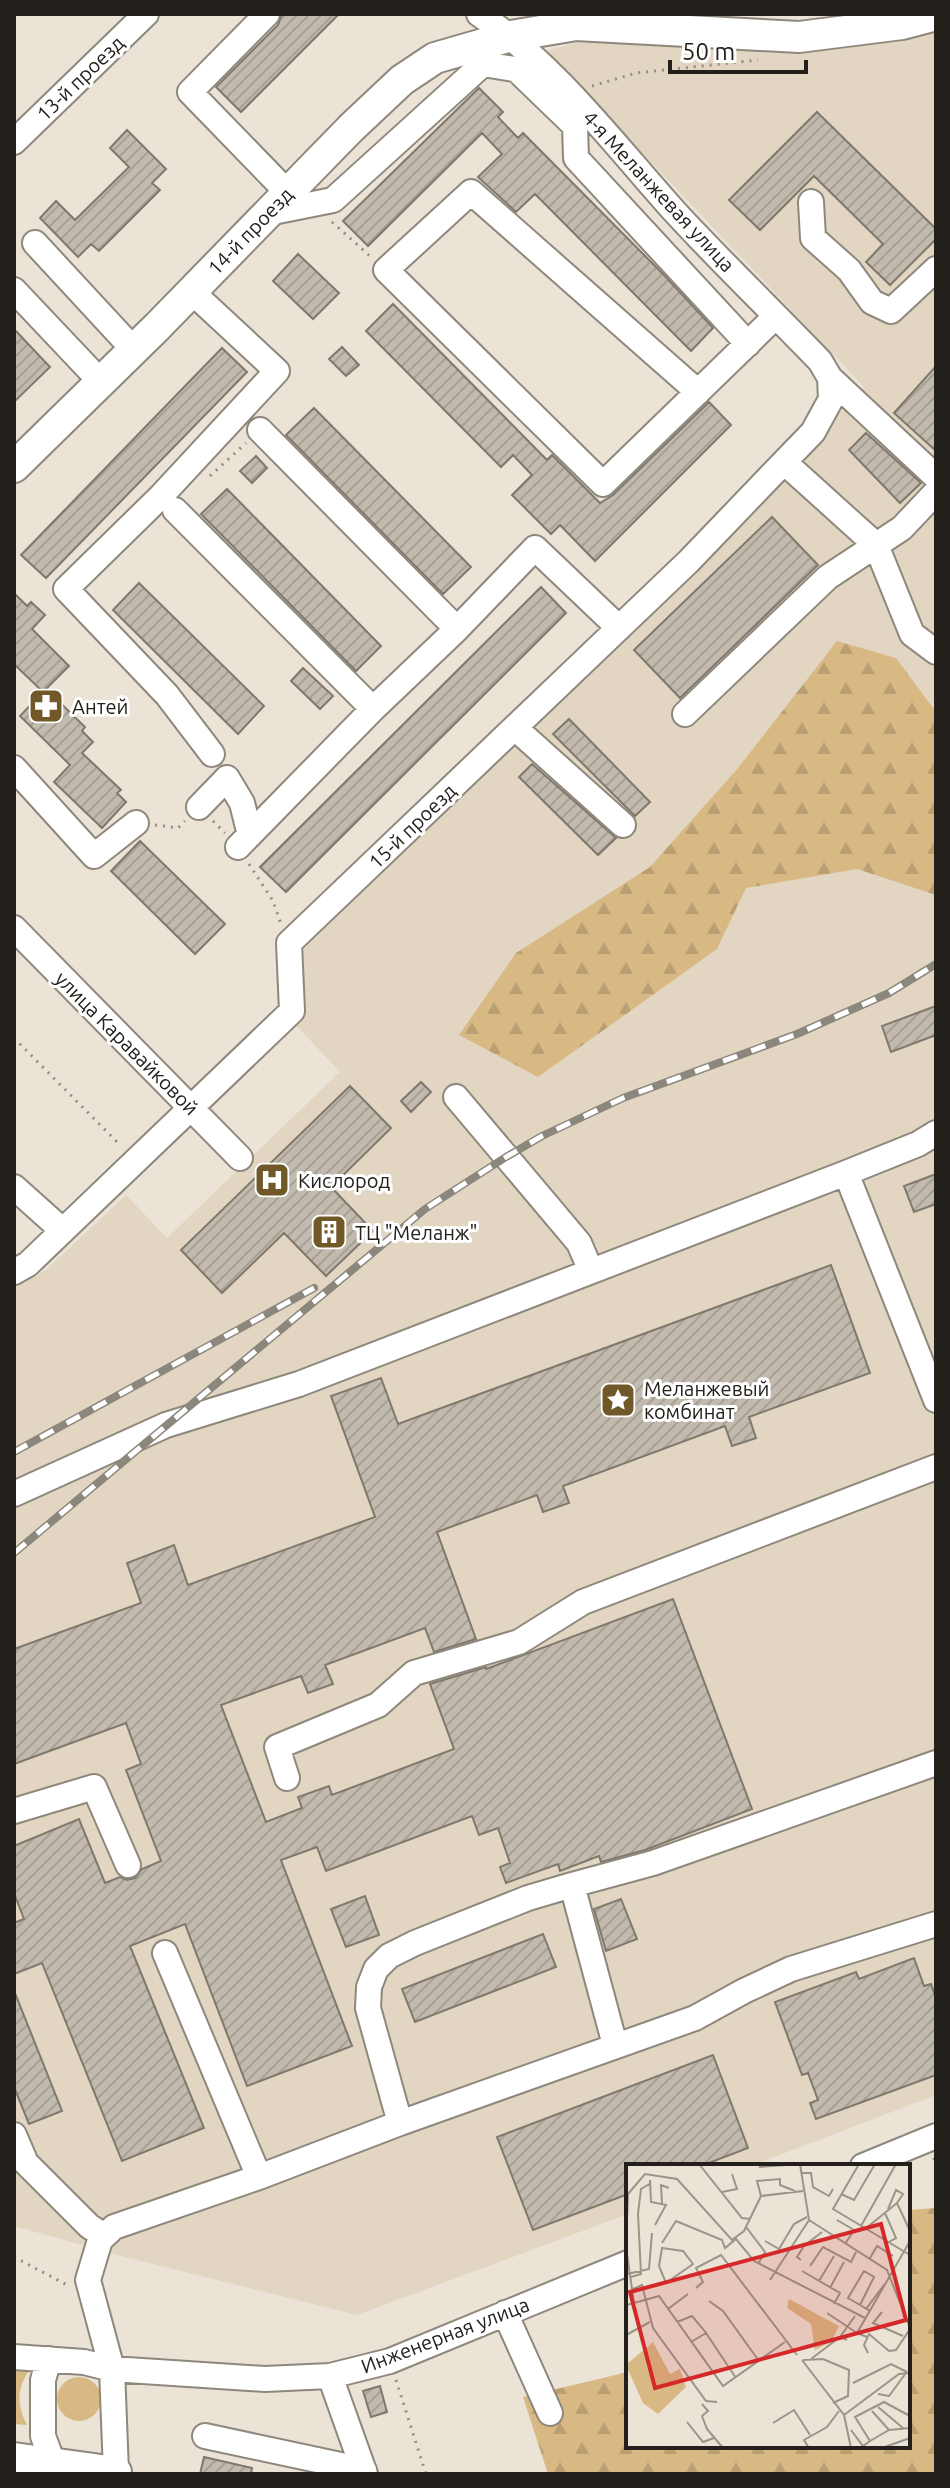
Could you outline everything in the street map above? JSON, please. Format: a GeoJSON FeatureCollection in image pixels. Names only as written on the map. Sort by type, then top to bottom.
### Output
{"type":"FeatureCollection","features":[{"type":"Feature","properties":{"kind":"main road","name":"14-й проезд"},"geometry":{"type":"LineString","coordinates":[[14,467],[192,292],[289,203],[402,80],[435,58],[511,36],[576,25],[627,21],[799,37],[936,15]]}},
{"type":"Feature","properties":{"kind":"main road"},"geometry":{"type":"LineString","coordinates":[[14,2458],[116,2473]]}},
{"type":"Feature","properties":{"kind":"street","name":"13-й проезд"},"geometry":{"type":"LineString","coordinates":[[14,142],[146,14]]}},
{"type":"Feature","properties":{"kind":"street"},"geometry":{"type":"LineString","coordinates":[[267,14],[190,92],[289,203],[333,200],[483,64],[551,73]]}},
{"type":"Feature","properties":{"kind":"street","name":"4-я Меланжевая улица"},"geometry":{"type":"LineString","coordinates":[[479,14],[511,36],[551,73],[678,215],[820,361],[830,378],[936,477]]}},
{"type":"Feature","properties":{"kind":"street"},"geometry":{"type":"LineString","coordinates":[[518,71],[575,126],[576,158],[748,344]]}},
{"type":"Feature","properties":{"kind":"street"},"geometry":{"type":"LineString","coordinates":[[698,392],[471,192],[386,270],[603,484],[748,344],[776,316]]}},
{"type":"Feature","properties":{"kind":"street"},"geometry":{"type":"LineString","coordinates":[[811,202],[813,238],[849,270],[872,302],[891,311],[936,269]]}},
{"type":"Feature","properties":{"kind":"street"},"geometry":{"type":"LineString","coordinates":[[35,243],[134,350]]}},
{"type":"Feature","properties":{"kind":"street"},"geometry":{"type":"LineString","coordinates":[[14,290],[101,382]]}},
{"type":"Feature","properties":{"kind":"street"},"geometry":{"type":"LineString","coordinates":[[192,292],[277,371],[161,496],[66,589],[167,695],[212,754]]}},
{"type":"Feature","properties":{"kind":"street","name":"15-й проезд"},"geometry":{"type":"LineString","coordinates":[[289,943],[689,561],[813,432],[831,399],[830,378]]}},
{"type":"Feature","properties":{"kind":"street"},"geometry":{"type":"LineString","coordinates":[[260,430],[457,629]]}},
{"type":"Feature","properties":{"kind":"street"},"geometry":{"type":"LineString","coordinates":[[784,462],[876,545],[912,634],[936,652]]}},
{"type":"Feature","properties":{"kind":"street"},"geometry":{"type":"LineString","coordinates":[[685,714],[828,577],[902,528],[936,492]]}},
{"type":"Feature","properties":{"kind":"street"},"geometry":{"type":"LineString","coordinates":[[175,510],[373,709]]}},
{"type":"Feature","properties":{"kind":"street"},"geometry":{"type":"LineString","coordinates":[[244,841],[535,548],[619,628]]}},
{"type":"Feature","properties":{"kind":"street"},"geometry":{"type":"LineString","coordinates":[[515,728],[623,825]]}},
{"type":"Feature","properties":{"kind":"street"},"geometry":{"type":"LineString","coordinates":[[14,768],[94,856],[136,823]]}},
{"type":"Feature","properties":{"kind":"street"},"geometry":{"type":"LineString","coordinates":[[199,807],[227,778],[242,803],[244,841]]}},
{"type":"Feature","properties":{"kind":"street","name":"улица Каравайковой"},"geometry":{"type":"LineString","coordinates":[[14,928],[240,1158]]}},
{"type":"Feature","properties":{"kind":"street"},"geometry":{"type":"LineString","coordinates":[[14,1272],[28,1264],[292,1011],[289,943]]}},
{"type":"Feature","properties":{"kind":"street"},"geometry":{"type":"LineString","coordinates":[[456,1097],[579,1243],[591,1271]]}},
{"type":"Feature","properties":{"kind":"street"},"geometry":{"type":"LineString","coordinates":[[14,1494],[166,1425],[299,1384],[846,1173],[918,1144],[936,1133]]}},
{"type":"Feature","properties":{"kind":"street"},"geometry":{"type":"LineString","coordinates":[[846,1173],[936,1400]]}},
{"type":"Feature","properties":{"kind":"street"},"geometry":{"type":"LineString","coordinates":[[14,1187],[62,1230]]}},
{"type":"Feature","properties":{"kind":"street"},"geometry":{"type":"LineString","coordinates":[[287,1778],[277,1747],[378,1705],[414,1673],[519,1642],[583,1602],[936,1467]]}},
{"type":"Feature","properties":{"kind":"street"},"geometry":{"type":"LineString","coordinates":[[400,2123],[368,2008],[369,1987],[376,1969],[389,1956],[528,1898],[653,1863],[936,1763]]}},
{"type":"Feature","properties":{"kind":"street"},"geometry":{"type":"LineString","coordinates":[[14,1811],[94,1787],[128,1865]]}},
{"type":"Feature","properties":{"kind":"street"},"geometry":{"type":"LineString","coordinates":[[572,1885],[615,2045]]}},
{"type":"Feature","properties":{"kind":"street"},"geometry":{"type":"LineString","coordinates":[[116,2473],[112,2369],[88,2280],[100,2240],[114,2227],[695,2018],[791,1969],[936,1924]]}},
{"type":"Feature","properties":{"kind":"street"},"geometry":{"type":"LineString","coordinates":[[165,1953],[259,2177]]}},
{"type":"Feature","properties":{"kind":"street"},"geometry":{"type":"LineString","coordinates":[[14,2135],[26,2163],[89,2226],[104,2236]]}},
{"type":"Feature","properties":{"kind":"street"},"geometry":{"type":"LineString","coordinates":[[868,2164],[936,2136]]}},
{"type":"Feature","properties":{"kind":"street","name":"Инженерная улица"},"geometry":{"type":"LineString","coordinates":[[14,2357],[84,2362],[112,2369],[265,2379],[330,2376],[390,2361],[626,2264]]}},
{"type":"Feature","properties":{"kind":"street"},"geometry":{"type":"LineString","coordinates":[[505,2313],[550,2413]]}},
{"type":"Feature","properties":{"kind":"street"},"geometry":{"type":"LineString","coordinates":[[49,2359],[43,2380],[43,2436],[53,2463]]}},
{"type":"Feature","properties":{"kind":"street"},"geometry":{"type":"LineString","coordinates":[[330,2376],[365,2472]]}},
{"type":"Feature","properties":{"kind":"street"},"geometry":{"type":"LineString","coordinates":[[205,2436],[365,2472]]}},
{"type":"Feature","properties":{"kind":"path"},"geometry":{"type":"LineString","coordinates":[[569,93],[636,73],[763,59]]}},
{"type":"Feature","properties":{"kind":"path"},"geometry":{"type":"LineString","coordinates":[[289,203],[386,270]]}},
{"type":"Feature","properties":{"kind":"path"},"geometry":{"type":"LineString","coordinates":[[207,480],[260,430]]}},
{"type":"Feature","properties":{"kind":"path"},"geometry":{"type":"LineString","coordinates":[[244,841],[289,943]]}},
{"type":"Feature","properties":{"kind":"path"},"geometry":{"type":"LineString","coordinates":[[14,1038],[135,1160]]}},
{"type":"Feature","properties":{"kind":"path"},"geometry":{"type":"LineString","coordinates":[[14,2257],[94,2300]]}},
{"type":"Feature","properties":{"kind":"path"},"geometry":{"type":"LineString","coordinates":[[390,2361],[426,2474]]}},
{"type":"Feature","properties":{"kind":"shaded area"},"geometry":{"type":"Polygon","coordinates":[[[936,30],[936,2095],[756,2164],[626,2164],[626,2215],[357,2315],[14,2226],[14,1287],[46,1270],[126,1195],[167,1238],[340,1072],[292,1021],[296,946],[695,566],[864,387],[546,51],[585,40],[755,50],[900,40],[936,30]]]}},
{"type":"Feature","properties":{"kind":"green space"},"geometry":{"type":"Polygon","coordinates":[[[837,641],[896,658],[936,712],[936,895],[857,869],[746,888],[717,949],[538,1077],[459,1035],[516,953],[650,867],[738,768],[837,641]]]}},
{"type":"Feature","properties":{"kind":"green space"},"geometry":{"type":"Polygon","coordinates":[[[936,2208],[936,2474],[548,2474],[523,2397],[626,2372],[626,2448],[910,2448],[910,2210],[936,2208]]]}},
{"type":"Feature","properties":{"kind":"green space"},"geometry":{"type":"Polygon","coordinates":[[[14,2366],[31,2367],[20,2396],[27,2425],[14,2424],[14,2366]]]}},
{"type":"Feature","properties":{"kind":"green space"},"geometry":{"type":"Polygon","coordinates":[[[79,2377],[94,2384],[101,2399],[94,2414],[79,2421],[64,2414],[57,2399],[64,2384],[79,2377]]]}},
{"type":"Feature","properties":{"kind":"building"},"geometry":{"type":"Polygon","coordinates":[[[282,14],[339,14],[241,112],[216,87],[278,25],[282,14]]]}},
{"type":"Feature","properties":{"kind":"building"},"geometry":{"type":"Polygon","coordinates":[[[479,88],[503,112],[498,117],[518,138],[523,133],[713,328],[691,351],[535,194],[516,212],[478,177],[502,154],[482,133],[368,246],[343,221],[479,88]]]}},
{"type":"Feature","properties":{"kind":"building"},"geometry":{"type":"Polygon","coordinates":[[[817,112],[936,229],[936,239],[890,285],[866,262],[883,244],[814,176],[760,230],[729,200],[817,112]]]}},
{"type":"Feature","properties":{"kind":"building"},"geometry":{"type":"Polygon","coordinates":[[[127,130],[166,169],[152,183],[160,190],[99,251],[91,244],[78,257],[40,218],[56,201],[75,220],[129,167],[110,148],[127,130]]]}},
{"type":"Feature","properties":{"kind":"building"},"geometry":{"type":"Polygon","coordinates":[[[298,254],[339,293],[313,319],[273,281],[298,254]]]}},
{"type":"Feature","properties":{"kind":"building"},"geometry":{"type":"Polygon","coordinates":[[[393,304],[547,460],[552,455],[600,503],[613,495],[709,402],[731,425],[595,561],[560,525],[551,534],[512,495],[532,475],[513,455],[501,467],[366,331],[393,304]]]}},
{"type":"Feature","properties":{"kind":"building"},"geometry":{"type":"Polygon","coordinates":[[[14,329],[50,367],[14,402],[14,329]]]}},
{"type":"Feature","properties":{"kind":"building"},"geometry":{"type":"Polygon","coordinates":[[[342,347],[359,365],[346,376],[329,359],[342,347]]]}},
{"type":"Feature","properties":{"kind":"building"},"geometry":{"type":"Polygon","coordinates":[[[222,348],[247,372],[46,578],[21,555],[222,348]]]}},
{"type":"Feature","properties":{"kind":"building"},"geometry":{"type":"Polygon","coordinates":[[[936,366],[936,451],[894,413],[936,366]]]}},
{"type":"Feature","properties":{"kind":"building"},"geometry":{"type":"Polygon","coordinates":[[[314,408],[471,567],[443,594],[286,435],[314,408]]]}},
{"type":"Feature","properties":{"kind":"building"},"geometry":{"type":"Polygon","coordinates":[[[866,433],[921,483],[900,503],[849,450],[866,433]]]}},
{"type":"Feature","properties":{"kind":"building"},"geometry":{"type":"Polygon","coordinates":[[[256,456],[267,468],[252,483],[240,471],[256,456]]]}},
{"type":"Feature","properties":{"kind":"building"},"geometry":{"type":"Polygon","coordinates":[[[227,489],[381,646],[356,671],[201,514],[227,489]]]}},
{"type":"Feature","properties":{"kind":"building"},"geometry":{"type":"Polygon","coordinates":[[[772,517],[818,565],[680,698],[634,650],[772,517]]]}},
{"type":"Feature","properties":{"kind":"building"},"geometry":{"type":"Polygon","coordinates":[[[139,583],[264,706],[238,734],[113,610],[139,583]]]}},
{"type":"Feature","properties":{"kind":"building"},"geometry":{"type":"Polygon","coordinates":[[[541,587],[566,613],[286,892],[260,867],[541,587]]]}},
{"type":"Feature","properties":{"kind":"building"},"geometry":{"type":"Polygon","coordinates":[[[14,593],[27,606],[31,602],[45,615],[32,629],[69,666],[46,689],[85,727],[82,731],[93,742],[82,753],[121,790],[117,793],[126,802],[102,828],[54,782],[70,765],[20,716],[43,692],[14,664],[14,593]]]}},
{"type":"Feature","properties":{"kind":"building"},"geometry":{"type":"Polygon","coordinates":[[[303,668],[333,696],[320,709],[291,681],[303,668]]]}},
{"type":"Feature","properties":{"kind":"building"},"geometry":{"type":"Polygon","coordinates":[[[569,719],[650,802],[635,816],[553,734],[569,719]]]}},
{"type":"Feature","properties":{"kind":"building"},"geometry":{"type":"Polygon","coordinates":[[[532,764],[616,838],[598,855],[519,777],[532,764]]]}},
{"type":"Feature","properties":{"kind":"building"},"geometry":{"type":"Polygon","coordinates":[[[140,841],[225,924],[195,954],[111,871],[140,841]]]}},
{"type":"Feature","properties":{"kind":"building"},"geometry":{"type":"Polygon","coordinates":[[[936,1006],[936,1035],[891,1052],[882,1026],[936,1006]]]}},
{"type":"Feature","properties":{"kind":"building"},"geometry":{"type":"Polygon","coordinates":[[[421,1082],[431,1092],[411,1112],[401,1101],[421,1082]]]}},
{"type":"Feature","properties":{"kind":"building"},"geometry":{"type":"Polygon","coordinates":[[[350,1086],[391,1128],[331,1187],[373,1231],[326,1276],[284,1233],[222,1293],[181,1250],[350,1086]]]}},
{"type":"Feature","properties":{"kind":"building"},"geometry":{"type":"Polygon","coordinates":[[[936,1174],[936,1204],[914,1212],[904,1186],[936,1174]]]}},
{"type":"Feature","properties":{"kind":"building"},"geometry":{"type":"Polygon","coordinates":[[[831,1265],[870,1373],[749,1417],[756,1438],[732,1446],[725,1426],[563,1486],[569,1503],[543,1512],[537,1495],[437,1532],[476,1639],[434,1652],[425,1628],[325,1665],[333,1684],[308,1693],[301,1676],[221,1705],[266,1822],[302,1808],[298,1797],[329,1786],[332,1795],[454,1749],[430,1684],[486,1669],[673,1599],[752,1809],[645,1850],[601,1862],[599,1856],[560,1871],[558,1864],[506,1883],[500,1867],[510,1863],[498,1828],[479,1835],[472,1816],[326,1871],[317,1847],[281,1860],[352,2046],[247,2086],[185,1924],[130,1946],[204,2128],[122,2161],[42,1963],[14,1974],[14,1923],[24,1919],[14,1893],[14,1846],[79,1819],[105,1883],[120,1877],[127,1880],[135,1878],[142,1869],[161,1861],[126,1770],[141,1764],[126,1723],[14,1764],[14,1649],[141,1603],[127,1563],[174,1545],[188,1585],[375,1517],[331,1396],[381,1378],[398,1424],[831,1265]]]}},
{"type":"Feature","properties":{"kind":"building"},"geometry":{"type":"Polygon","coordinates":[[[365,1896],[379,1935],[346,1947],[331,1909],[365,1896]]]}},
{"type":"Feature","properties":{"kind":"building"},"geometry":{"type":"Polygon","coordinates":[[[621,1899],[637,1939],[606,1951],[594,1909],[621,1899]]]}},
{"type":"Feature","properties":{"kind":"building"},"geometry":{"type":"Polygon","coordinates":[[[543,1934],[556,1967],[415,2022],[402,1989],[543,1934]]]}},
{"type":"Feature","properties":{"kind":"building"},"geometry":{"type":"Polygon","coordinates":[[[914,1958],[924,1986],[931,1984],[936,1998],[936,2075],[816,2119],[810,2103],[818,2100],[808,2073],[802,2075],[775,2002],[856,1972],[859,1979],[914,1958]]]}},
{"type":"Feature","properties":{"kind":"building"},"geometry":{"type":"Polygon","coordinates":[[[15,1993],[62,2111],[29,2124],[14,2087],[15,1993]]]}},
{"type":"Feature","properties":{"kind":"building"},"geometry":{"type":"Polygon","coordinates":[[[713,2055],[748,2148],[706,2164],[626,2164],[626,2195],[533,2230],[497,2137],[713,2055]]]}},
{"type":"Feature","properties":{"kind":"building"},"geometry":{"type":"Polygon","coordinates":[[[380,2386],[387,2412],[371,2417],[363,2391],[380,2386]]]}},
{"type":"Feature","properties":{"kind":"building"},"geometry":{"type":"Polygon","coordinates":[[[204,2457],[252,2468],[251,2474],[200,2474],[204,2457]]]}},
{"type":"Feature","properties":{"kind":"railway"},"geometry":{"type":"LineString","coordinates":[[14,1553],[425,1209],[506,1157],[542,1136],[623,1098],[797,1034],[889,993],[936,964]]}},
{"type":"Feature","properties":{"kind":"railway"},"geometry":{"type":"LineString","coordinates":[[14,1452],[314,1288]]}},
{"type":"Feature","properties":{"kind":"place","name":"Антей"},"geometry":{"type":"Point","coordinates":[46,706]}},
{"type":"Feature","properties":{"kind":"place","name":"Кислород"},"geometry":{"type":"Point","coordinates":[272,1180]}},
{"type":"Feature","properties":{"kind":"place","name":"ТЦ \"Меланж\""},"geometry":{"type":"Point","coordinates":[329,1232]}},
{"type":"Feature","properties":{"kind":"place","name":"Меланжевый комбинат"},"geometry":{"type":"Point","coordinates":[618,1400]}}]}
